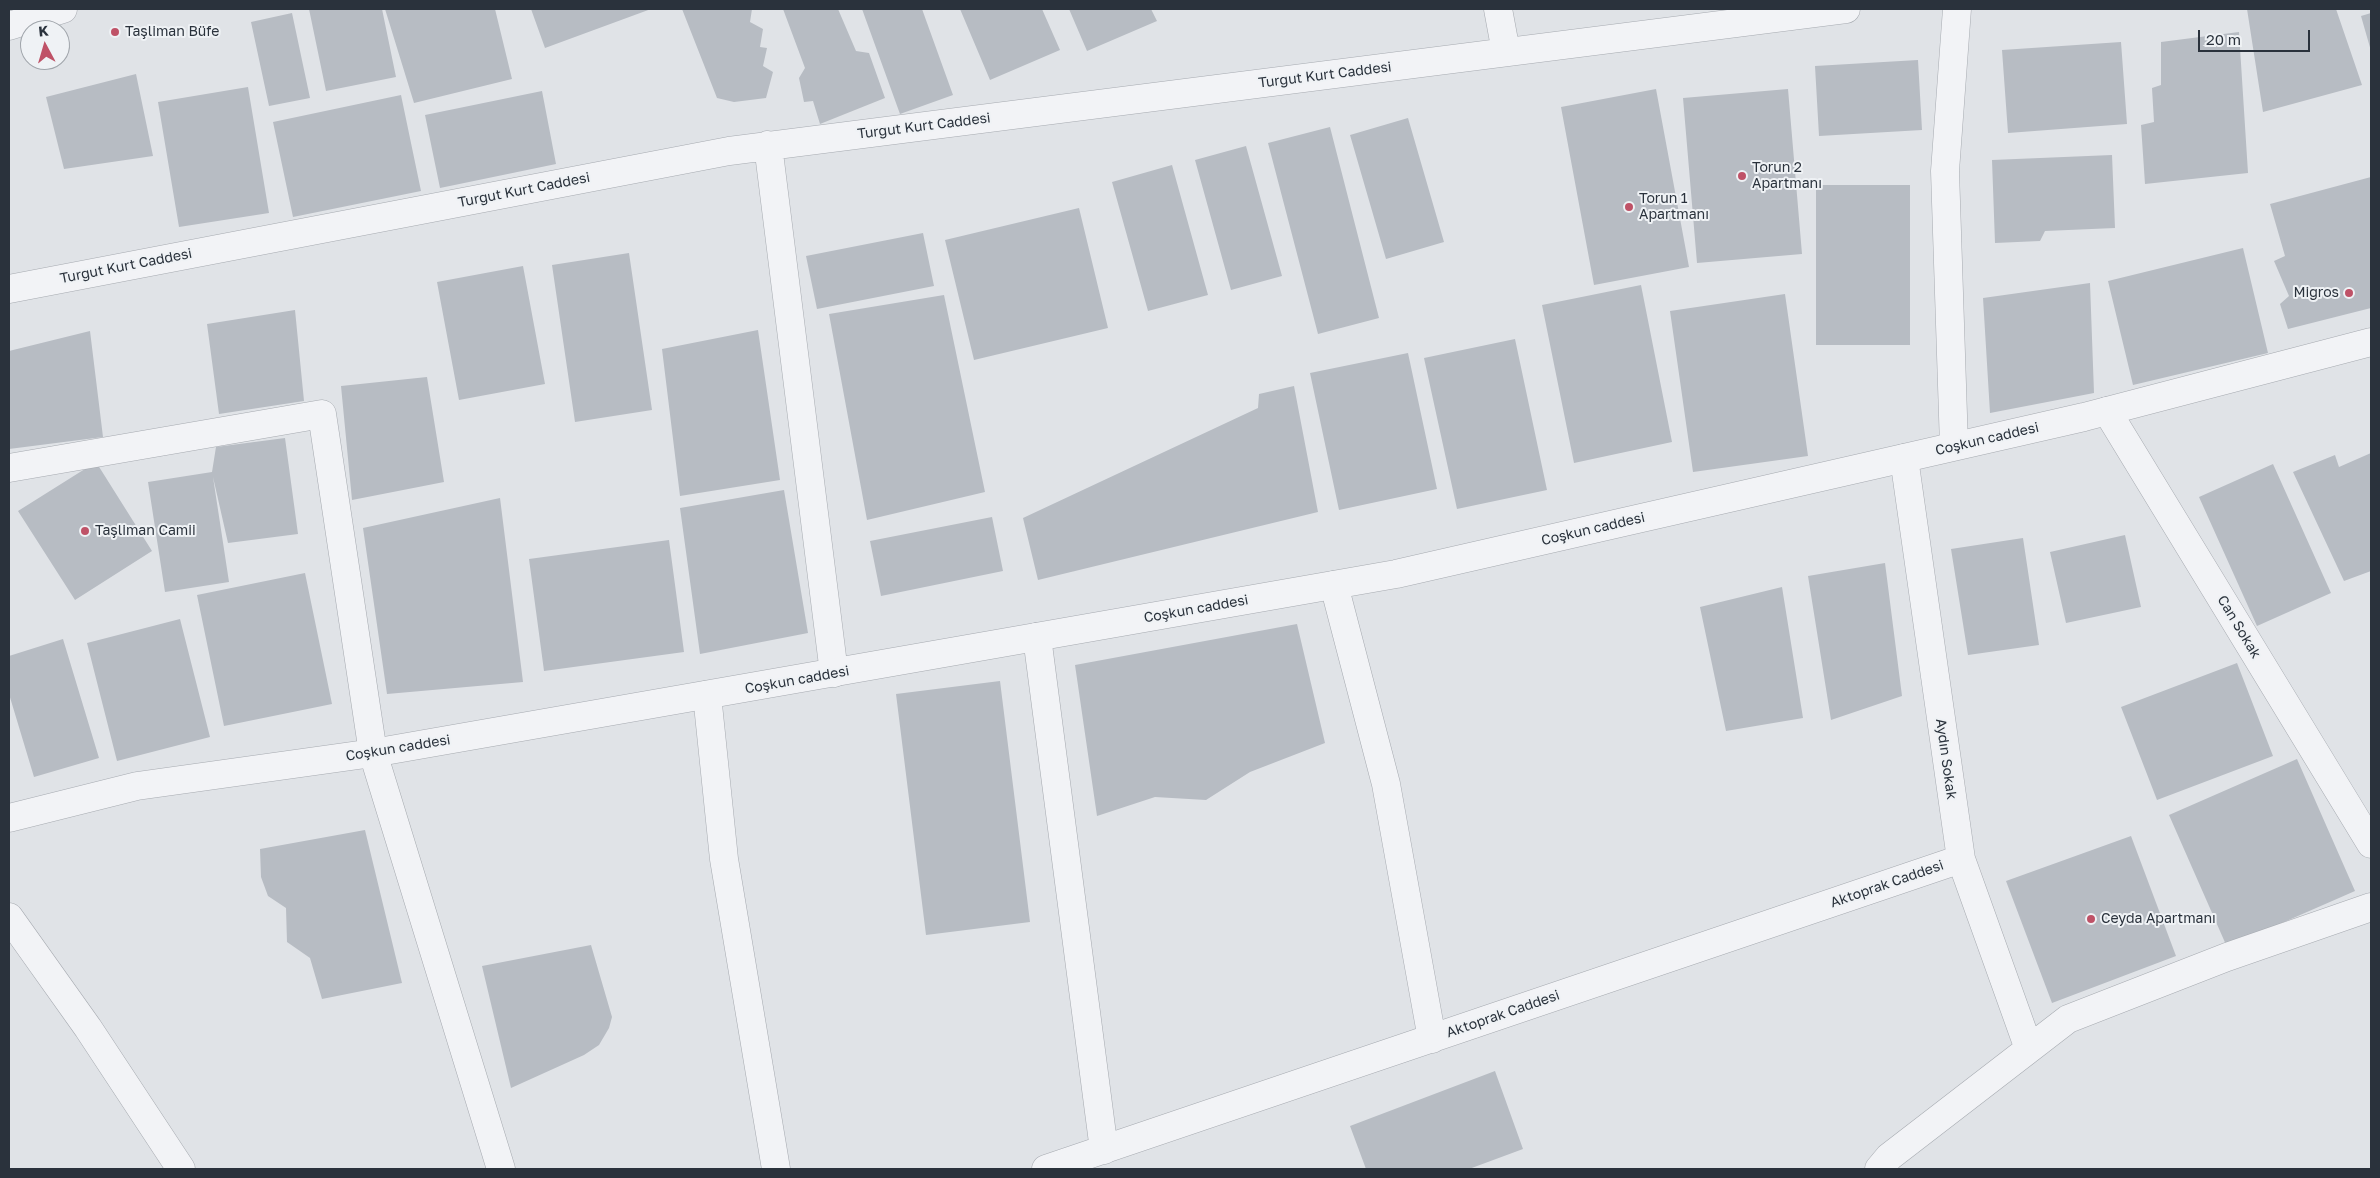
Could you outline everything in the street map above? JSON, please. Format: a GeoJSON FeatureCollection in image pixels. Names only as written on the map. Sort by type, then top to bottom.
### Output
{"type":"FeatureCollection","features":[{"type":"Feature","properties":{"kind":"street"},"geometry":{"type":"LineString","coordinates":[[9,26],[63,9]]}},
{"type":"Feature","properties":{"kind":"street"},"geometry":{"type":"LineString","coordinates":[[1498,9],[1506,52]]}},
{"type":"Feature","properties":{"kind":"street","name":"Turgut Kurt Caddesi"},"geometry":{"type":"LineString","coordinates":[[9,289],[720,152],[1846,9]]}},
{"type":"Feature","properties":{"kind":"street"},"geometry":{"type":"LineString","coordinates":[[1954,446],[1945,171],[1957,9]]}},
{"type":"Feature","properties":{"kind":"street"},"geometry":{"type":"LineString","coordinates":[[768,145],[834,673]]}},
{"type":"Feature","properties":{"kind":"street","name":"Coşkun caddesi"},"geometry":{"type":"LineString","coordinates":[[9,818],[137,786],[374,753],[1396,574],[2107,411],[2371,342]]}},
{"type":"Feature","properties":{"kind":"street","name":"Can Sokak"},"geometry":{"type":"LineString","coordinates":[[2107,411],[2371,844]]}},
{"type":"Feature","properties":{"kind":"street"},"geometry":{"type":"LineString","coordinates":[[9,468],[322,414],[374,753],[500,1169]]}},
{"type":"Feature","properties":{"kind":"street","name":"Aydın Sokak"},"geometry":{"type":"LineString","coordinates":[[1904,458],[1961,859],[2029,1049]]}},
{"type":"Feature","properties":{"kind":"street"},"geometry":{"type":"LineString","coordinates":[[1334,585],[1386,784],[1432,1039]]}},
{"type":"Feature","properties":{"kind":"street"},"geometry":{"type":"LineString","coordinates":[[1037,637],[1104,1150]]}},
{"type":"Feature","properties":{"kind":"street"},"geometry":{"type":"LineString","coordinates":[[707,695],[724,859],[776,1169]]}},
{"type":"Feature","properties":{"kind":"street","name":"Aktoprak Caddesi"},"geometry":{"type":"LineString","coordinates":[[1046,1169],[1961,859]]}},
{"type":"Feature","properties":{"kind":"street"},"geometry":{"type":"LineString","coordinates":[[1878,1169],[1889,1157],[2068,1019],[2227,957],[2371,907]]}},
{"type":"Feature","properties":{"kind":"street"},"geometry":{"type":"LineString","coordinates":[[9,917],[88,1028],[181,1169]]}},
{"type":"Feature","properties":{"kind":"building"},"geometry":{"type":"Polygon","coordinates":[[[309,9],[382,9],[396,77],[326,91],[309,9]]]}},
{"type":"Feature","properties":{"kind":"building"},"geometry":{"type":"Polygon","coordinates":[[[385,9],[495,9],[512,79],[414,103],[385,9]]]}},
{"type":"Feature","properties":{"kind":"building"},"geometry":{"type":"Polygon","coordinates":[[[531,9],[651,9],[545,48],[531,9]]]}},
{"type":"Feature","properties":{"kind":"building"},"geometry":{"type":"Polygon","coordinates":[[[682,9],[752,9],[750,22],[763,29],[760,47],[767,48],[763,66],[773,72],[766,98],[734,102],[717,98],[682,9]]]}},
{"type":"Feature","properties":{"kind":"building"},"geometry":{"type":"Polygon","coordinates":[[[783,9],[838,9],[856,51],[869,53],[885,98],[820,124],[813,101],[804,102],[799,78],[805,68],[783,9]]]}},
{"type":"Feature","properties":{"kind":"building"},"geometry":{"type":"Polygon","coordinates":[[[862,9],[922,9],[953,95],[900,114],[862,9]]]}},
{"type":"Feature","properties":{"kind":"building"},"geometry":{"type":"Polygon","coordinates":[[[960,9],[1042,9],[1060,50],[990,80],[960,9]]]}},
{"type":"Feature","properties":{"kind":"building"},"geometry":{"type":"Polygon","coordinates":[[[1069,9],[1151,9],[1157,21],[1087,51],[1069,9]]]}},
{"type":"Feature","properties":{"kind":"building"},"geometry":{"type":"Polygon","coordinates":[[[2247,9],[2336,9],[2362,85],[2263,112],[2247,9]]]}},
{"type":"Feature","properties":{"kind":"building"},"geometry":{"type":"Polygon","coordinates":[[[292,13],[310,98],[269,106],[251,22],[292,13]]]}},
{"type":"Feature","properties":{"kind":"building"},"geometry":{"type":"Polygon","coordinates":[[[2371,13],[2371,51],[2361,16],[2371,13]]]}},
{"type":"Feature","properties":{"kind":"building"},"geometry":{"type":"Polygon","coordinates":[[[2239,32],[2248,173],[2145,184],[2141,125],[2154,122],[2152,88],[2161,85],[2161,42],[2239,32]]]}},
{"type":"Feature","properties":{"kind":"building"},"geometry":{"type":"Polygon","coordinates":[[[2121,42],[2127,124],[2008,133],[2002,50],[2121,42]]]}},
{"type":"Feature","properties":{"kind":"building"},"geometry":{"type":"Polygon","coordinates":[[[1918,60],[1922,130],[1819,136],[1815,66],[1918,60]]]}},
{"type":"Feature","properties":{"kind":"building"},"geometry":{"type":"Polygon","coordinates":[[[136,74],[153,156],[64,169],[46,97],[136,74]]]}},
{"type":"Feature","properties":{"kind":"building"},"geometry":{"type":"Polygon","coordinates":[[[248,87],[269,213],[179,227],[158,102],[248,87]]]}},
{"type":"Feature","properties":{"kind":"building","name":"Torun 1 Apartmanı"},"geometry":{"type":"Polygon","coordinates":[[[1656,89],[1689,267],[1594,285],[1561,107],[1656,89]]]}},
{"type":"Feature","properties":{"kind":"building","name":"Torun 2 Apartmanı"},"geometry":{"type":"Polygon","coordinates":[[[1788,89],[1802,254],[1697,263],[1683,98],[1788,89]]]}},
{"type":"Feature","properties":{"kind":"building"},"geometry":{"type":"Polygon","coordinates":[[[542,91],[556,164],[440,188],[425,115],[542,91]]]}},
{"type":"Feature","properties":{"kind":"building"},"geometry":{"type":"Polygon","coordinates":[[[401,95],[421,191],[293,217],[273,122],[401,95]]]}},
{"type":"Feature","properties":{"kind":"building"},"geometry":{"type":"Polygon","coordinates":[[[1408,118],[1444,242],[1386,259],[1350,135],[1408,118]]]}},
{"type":"Feature","properties":{"kind":"building"},"geometry":{"type":"Polygon","coordinates":[[[1330,127],[1379,318],[1318,334],[1268,143],[1330,127]]]}},
{"type":"Feature","properties":{"kind":"building"},"geometry":{"type":"Polygon","coordinates":[[[1246,146],[1282,276],[1231,290],[1195,160],[1246,146]]]}},
{"type":"Feature","properties":{"kind":"building"},"geometry":{"type":"Polygon","coordinates":[[[2112,155],[2115,228],[2045,231],[2040,241],[1995,243],[1992,160],[2112,155]]]}},
{"type":"Feature","properties":{"kind":"building"},"geometry":{"type":"Polygon","coordinates":[[[1172,165],[1208,295],[1148,311],[1112,182],[1172,165]]]}},
{"type":"Feature","properties":{"kind":"building"},"geometry":{"type":"Polygon","coordinates":[[[2371,177],[2371,308],[2288,329],[2280,304],[2289,296],[2274,261],[2285,256],[2270,204],[2371,177]]]}},
{"type":"Feature","properties":{"kind":"building"},"geometry":{"type":"Polygon","coordinates":[[[1816,185],[1910,185],[1910,345],[1816,345],[1816,185]]]}},
{"type":"Feature","properties":{"kind":"building"},"geometry":{"type":"Polygon","coordinates":[[[1079,208],[1108,328],[974,360],[945,240],[1079,208]]]}},
{"type":"Feature","properties":{"kind":"building"},"geometry":{"type":"Polygon","coordinates":[[[923,233],[934,286],[817,309],[806,256],[923,233]]]}},
{"type":"Feature","properties":{"kind":"building"},"geometry":{"type":"Polygon","coordinates":[[[2243,248],[2268,353],[2133,385],[2108,281],[2243,248]]]}},
{"type":"Feature","properties":{"kind":"building"},"geometry":{"type":"Polygon","coordinates":[[[629,253],[652,410],[575,422],[552,265],[629,253]]]}},
{"type":"Feature","properties":{"kind":"building"},"geometry":{"type":"Polygon","coordinates":[[[523,266],[545,384],[459,400],[437,282],[523,266]]]}},
{"type":"Feature","properties":{"kind":"building"},"geometry":{"type":"Polygon","coordinates":[[[2090,283],[2094,393],[1990,413],[1983,298],[2090,283]]]}},
{"type":"Feature","properties":{"kind":"building"},"geometry":{"type":"Polygon","coordinates":[[[1641,285],[1672,442],[1574,463],[1542,305],[1641,285]]]}},
{"type":"Feature","properties":{"kind":"building"},"geometry":{"type":"Polygon","coordinates":[[[1785,294],[1808,456],[1693,472],[1670,311],[1785,294]]]}},
{"type":"Feature","properties":{"kind":"building"},"geometry":{"type":"Polygon","coordinates":[[[944,295],[985,492],[867,520],[829,314],[944,295]]]}},
{"type":"Feature","properties":{"kind":"building"},"geometry":{"type":"Polygon","coordinates":[[[295,310],[304,401],[219,414],[207,324],[295,310]]]}},
{"type":"Feature","properties":{"kind":"building"},"geometry":{"type":"Polygon","coordinates":[[[758,330],[780,480],[680,496],[662,349],[758,330]]]}},
{"type":"Feature","properties":{"kind":"building"},"geometry":{"type":"Polygon","coordinates":[[[90,331],[103,437],[9,449],[9,351],[90,331]]]}},
{"type":"Feature","properties":{"kind":"building"},"geometry":{"type":"Polygon","coordinates":[[[1515,339],[1547,490],[1457,509],[1424,358],[1515,339]]]}},
{"type":"Feature","properties":{"kind":"building"},"geometry":{"type":"Polygon","coordinates":[[[1408,353],[1437,489],[1339,510],[1310,373],[1408,353]]]}},
{"type":"Feature","properties":{"kind":"building"},"geometry":{"type":"Polygon","coordinates":[[[427,377],[444,482],[352,500],[341,386],[427,377]]]}},
{"type":"Feature","properties":{"kind":"building"},"geometry":{"type":"Polygon","coordinates":[[[1294,386],[1318,512],[1038,580],[1023,518],[1258,408],[1259,394],[1294,386]]]}},
{"type":"Feature","properties":{"kind":"building"},"geometry":{"type":"Polygon","coordinates":[[[285,438],[298,534],[228,543],[213,477],[229,582],[165,592],[148,482],[212,472],[216,447],[285,438]]]}},
{"type":"Feature","properties":{"kind":"building"},"geometry":{"type":"Polygon","coordinates":[[[2371,453],[2371,571],[2344,581],[2293,472],[2335,455],[2339,467],[2371,453]]]}},
{"type":"Feature","properties":{"kind":"building","name":"Taşliman Camii"},"geometry":{"type":"Polygon","coordinates":[[[96,462],[152,551],[75,600],[18,511],[96,462]]]}},
{"type":"Feature","properties":{"kind":"building"},"geometry":{"type":"Polygon","coordinates":[[[2273,464],[2331,593],[2257,626],[2199,497],[2273,464]]]}},
{"type":"Feature","properties":{"kind":"building"},"geometry":{"type":"Polygon","coordinates":[[[784,490],[808,633],[700,654],[680,508],[784,490]]]}},
{"type":"Feature","properties":{"kind":"building"},"geometry":{"type":"Polygon","coordinates":[[[500,498],[523,682],[387,694],[363,528],[500,498]]]}},
{"type":"Feature","properties":{"kind":"building"},"geometry":{"type":"Polygon","coordinates":[[[992,517],[1003,571],[881,596],[870,541],[992,517]]]}},
{"type":"Feature","properties":{"kind":"building"},"geometry":{"type":"Polygon","coordinates":[[[2125,535],[2141,607],[2066,623],[2050,552],[2125,535]]]}},
{"type":"Feature","properties":{"kind":"building"},"geometry":{"type":"Polygon","coordinates":[[[2023,538],[2039,645],[1968,655],[1951,549],[2023,538]]]}},
{"type":"Feature","properties":{"kind":"building"},"geometry":{"type":"Polygon","coordinates":[[[669,540],[684,652],[544,671],[529,559],[669,540]]]}},
{"type":"Feature","properties":{"kind":"building"},"geometry":{"type":"Polygon","coordinates":[[[1885,563],[1902,696],[1831,720],[1808,576],[1885,563]]]}},
{"type":"Feature","properties":{"kind":"building"},"geometry":{"type":"Polygon","coordinates":[[[305,573],[332,704],[224,726],[197,595],[305,573]]]}},
{"type":"Feature","properties":{"kind":"building"},"geometry":{"type":"Polygon","coordinates":[[[1782,587],[1803,718],[1726,731],[1700,607],[1782,587]]]}},
{"type":"Feature","properties":{"kind":"building"},"geometry":{"type":"Polygon","coordinates":[[[180,619],[210,737],[117,761],[87,643],[180,619]]]}},
{"type":"Feature","properties":{"kind":"building"},"geometry":{"type":"Polygon","coordinates":[[[1297,624],[1325,743],[1250,772],[1206,800],[1155,797],[1097,816],[1075,665],[1297,624]]]}},
{"type":"Feature","properties":{"kind":"building"},"geometry":{"type":"Polygon","coordinates":[[[63,639],[99,758],[34,777],[9,694],[9,656],[63,639]]]}},
{"type":"Feature","properties":{"kind":"building"},"geometry":{"type":"Polygon","coordinates":[[[2237,663],[2273,756],[2157,800],[2121,707],[2237,663]]]}},
{"type":"Feature","properties":{"kind":"building"},"geometry":{"type":"Polygon","coordinates":[[[1000,681],[1030,922],[926,935],[896,694],[1000,681]]]}},
{"type":"Feature","properties":{"kind":"building"},"geometry":{"type":"Polygon","coordinates":[[[2297,759],[2355,891],[2227,947],[2169,815],[2297,759]]]}},
{"type":"Feature","properties":{"kind":"building"},"geometry":{"type":"Polygon","coordinates":[[[365,830],[402,983],[322,999],[310,958],[287,942],[286,908],[268,896],[261,877],[260,849],[365,830]]]}},
{"type":"Feature","properties":{"kind":"building","name":"Ceyda Apartmanı"},"geometry":{"type":"Polygon","coordinates":[[[2131,836],[2176,956],[2052,1003],[2006,881],[2131,836]]]}},
{"type":"Feature","properties":{"kind":"building"},"geometry":{"type":"Polygon","coordinates":[[[591,945],[612,1017],[609,1028],[599,1045],[584,1055],[511,1088],[482,966],[591,945]]]}},
{"type":"Feature","properties":{"kind":"building"},"geometry":{"type":"Polygon","coordinates":[[[1495,1071],[1523,1149],[1469,1169],[1366,1169],[1350,1126],[1495,1071]]]}},
{"type":"Feature","properties":{"kind":"place","name":"Taşliman Büfe"},"geometry":{"type":"Point","coordinates":[115,32]}},
{"type":"Feature","properties":{"kind":"place","name":"Torun 2 Apartmanı"},"geometry":{"type":"Point","coordinates":[1742,176]}},
{"type":"Feature","properties":{"kind":"place","name":"Torun 1 Apartmanı"},"geometry":{"type":"Point","coordinates":[1629,207]}},
{"type":"Feature","properties":{"kind":"place","name":"Migros"},"geometry":{"type":"Point","coordinates":[2349,293]}},
{"type":"Feature","properties":{"kind":"place","name":"Taşliman Camii"},"geometry":{"type":"Point","coordinates":[85,531]}},
{"type":"Feature","properties":{"kind":"place","name":"Ceyda Apartmanı"},"geometry":{"type":"Point","coordinates":[2091,919]}}]}
